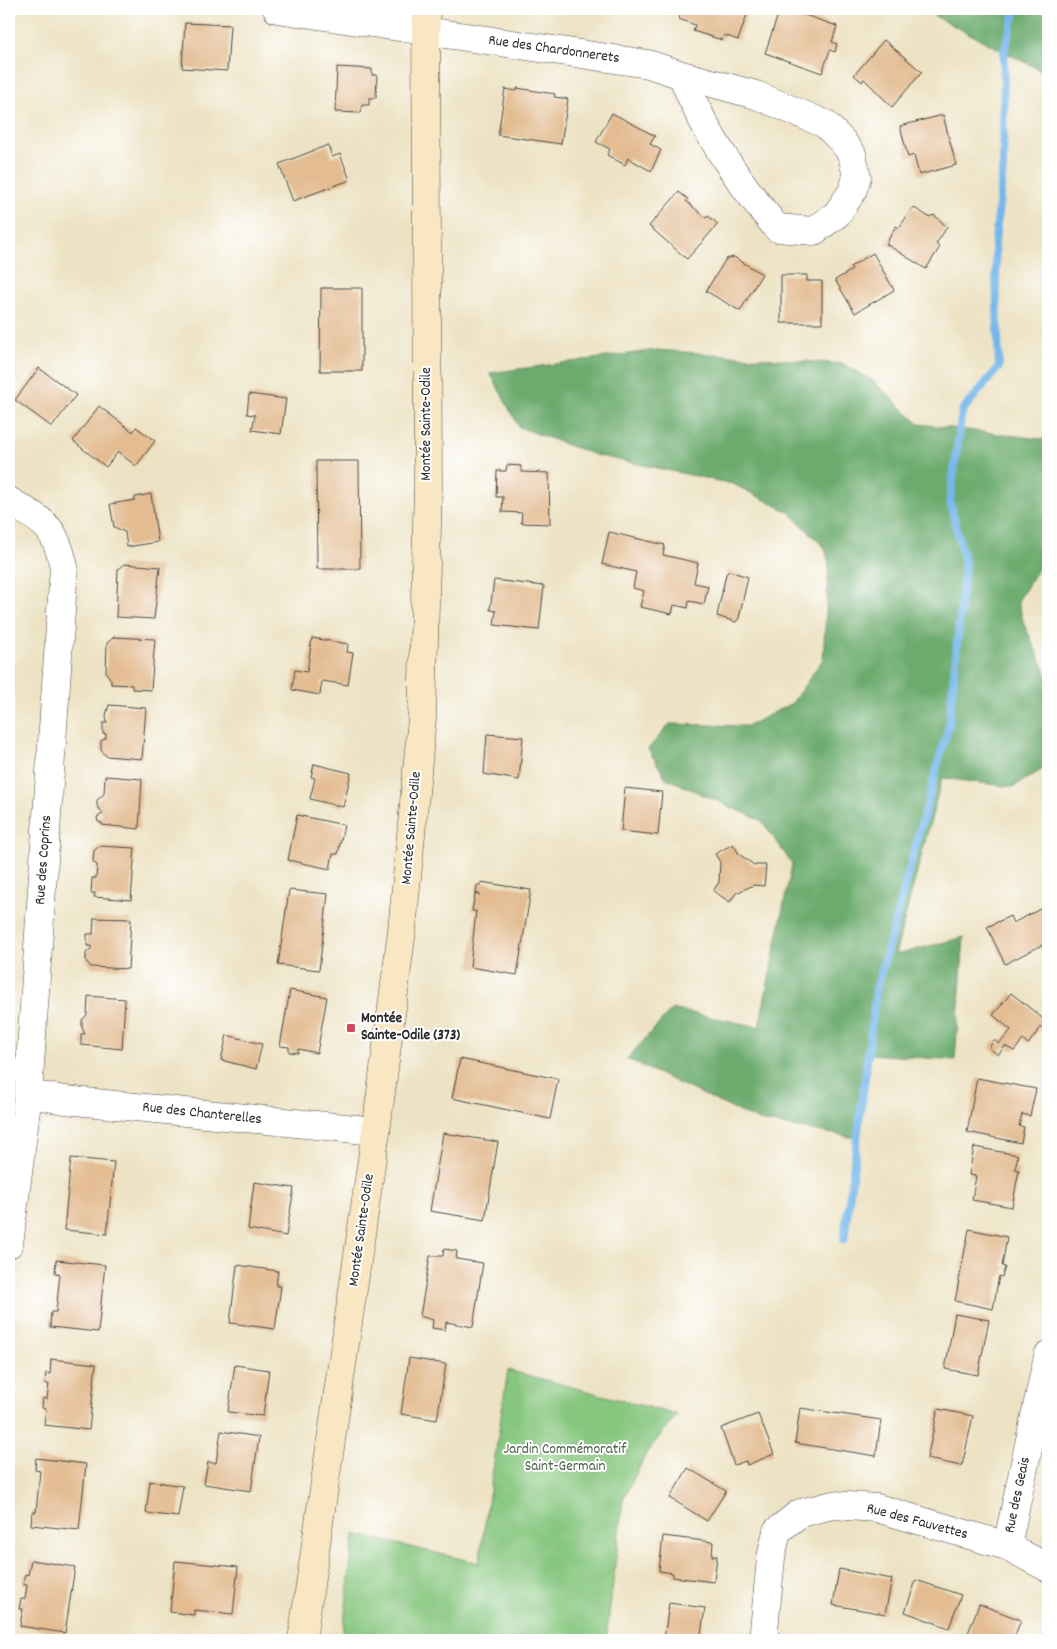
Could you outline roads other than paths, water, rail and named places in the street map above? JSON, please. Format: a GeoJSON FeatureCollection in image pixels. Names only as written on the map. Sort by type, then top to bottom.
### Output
{"type":"FeatureCollection","features":[{"type":"Feature","properties":{"kind":"main road","name":"Montée Sainte-Odile"},"geometry":{"type":"LineString","coordinates":[[302,1640],[376,1131],[402,930],[422,718],[428,486],[425,20]]}},
{"type":"Feature","properties":{"kind":"street","name":"Rue des Chardonnerets"},"geometry":{"type":"LineString","coordinates":[[277,9],[425,20],[648,64],[756,95],[825,124],[852,154],[857,177],[852,192],[837,214],[814,231],[777,228],[748,194],[693,106],[682,75]]}},
{"type":"Feature","properties":{"kind":"street","name":"Rue des Coprins"},"geometry":{"type":"LineString","coordinates":[[9,501],[42,521],[48,528],[60,546],[64,567],[28,1094],[9,1244]]}},
{"type":"Feature","properties":{"kind":"street","name":"Rue des Chanterelles"},"geometry":{"type":"LineString","coordinates":[[28,1094],[65,1100],[376,1131]]}},
{"type":"Feature","properties":{"kind":"street","name":"Rue des Geais"},"geometry":{"type":"LineString","coordinates":[[1007,1546],[1048,1356]]}},
{"type":"Feature","properties":{"kind":"street","name":"Rue des Fauvettes"},"geometry":{"type":"LineString","coordinates":[[763,1640],[771,1558],[777,1531],[800,1513],[833,1505],[877,1508],[1007,1546],[1048,1568]]}},
{"type":"Feature","properties":{"kind":"waterway"},"geometry":{"type":"LineString","coordinates":[[844,1240],[876,991],[949,724],[965,564],[950,502],[962,411],[999,367],[995,242],[1003,168],[1004,51],[1016,9]]}},
{"type":"Feature","properties":{"kind":"place","name":"Montée Sainte-Odile (373)"},"geometry":{"type":"Point","coordinates":[351,1028]}},
{"type":"Feature","properties":{"kind":"park label","name":"Jardin Commémoratif Saint-Germain"},"geometry":{"type":"Point","coordinates":[565,1458]}}]}
